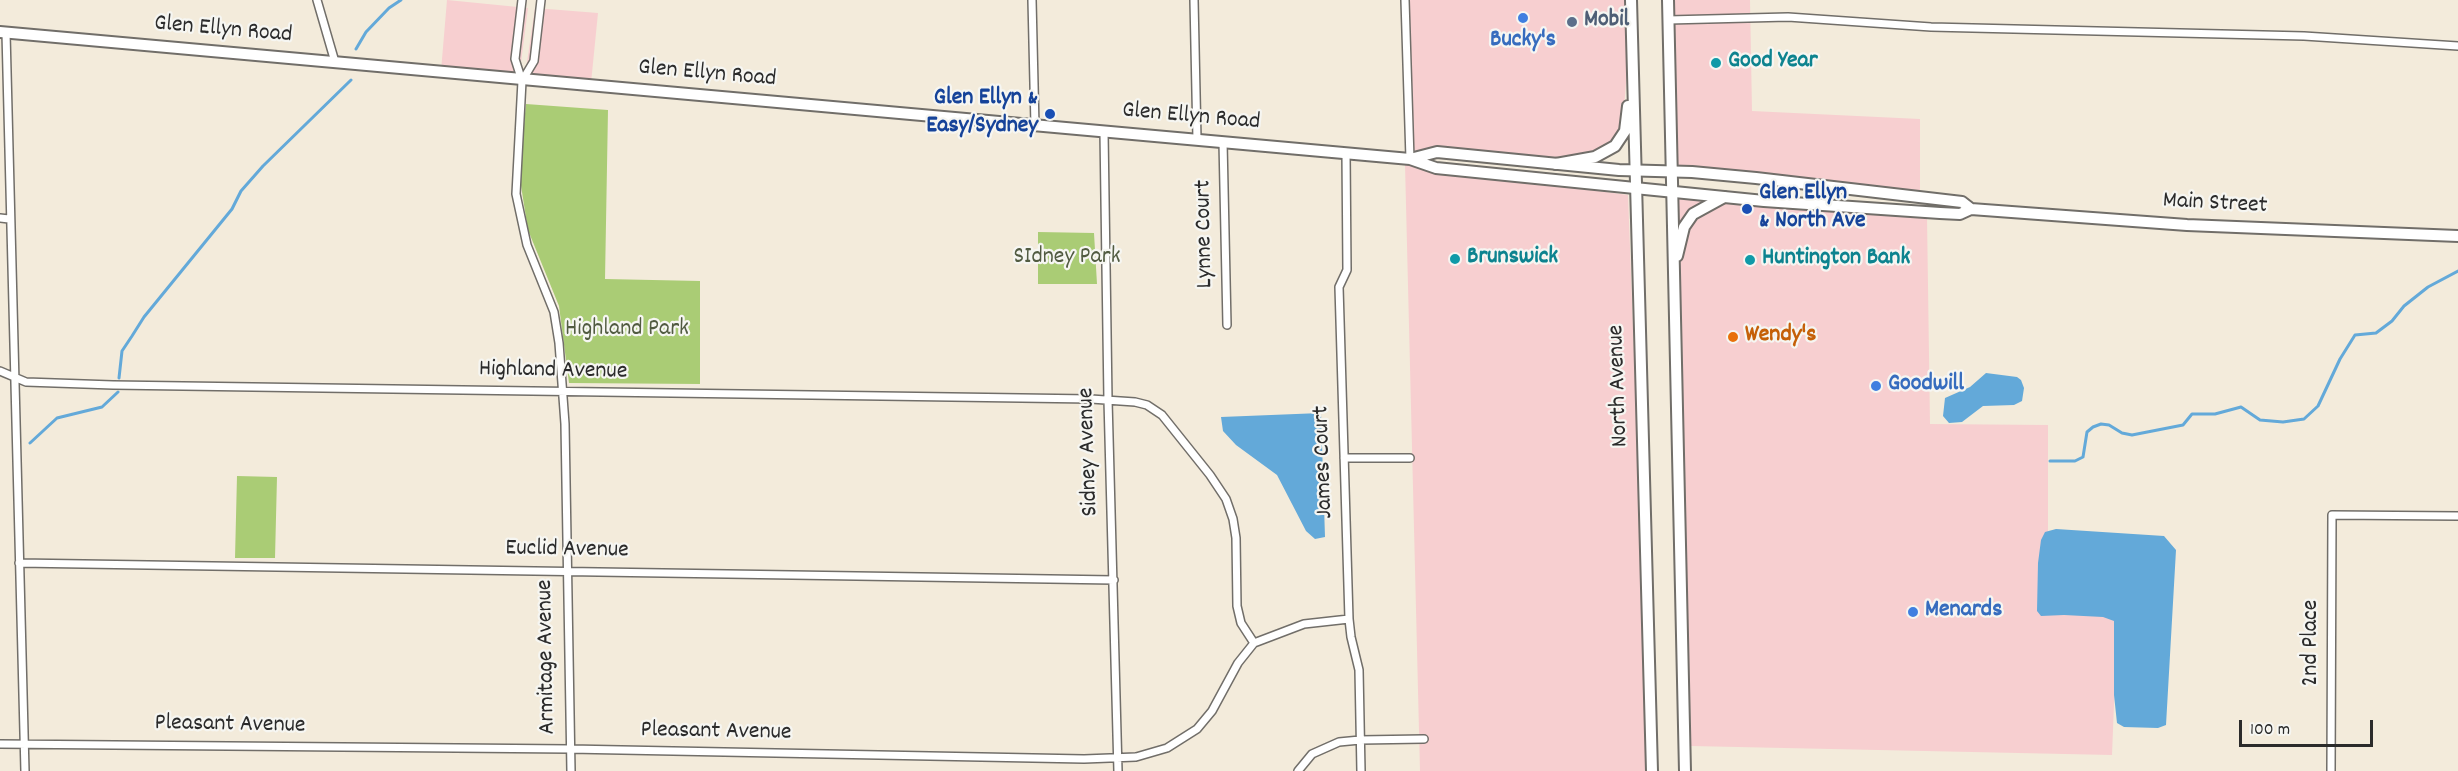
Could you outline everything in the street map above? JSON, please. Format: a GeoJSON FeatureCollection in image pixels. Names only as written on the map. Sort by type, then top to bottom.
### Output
{"type":"FeatureCollection","features":[{"type":"Feature","properties":{"kind":"street"},"geometry":{"type":"LineString","coordinates":[[317,0],[335,62]]}},
{"type":"Feature","properties":{"kind":"street","name":"Armitage Avenue"},"geometry":{"type":"LineString","coordinates":[[522,0],[515,59],[522,81],[516,194],[525,237],[554,312],[559,343],[565,424],[571,771]]}},
{"type":"Feature","properties":{"kind":"street","name":"Armitage Avenue"},"geometry":{"type":"LineString","coordinates":[[522,81],[534,61],[541,0]]}},
{"type":"Feature","properties":{"kind":"street"},"geometry":{"type":"LineString","coordinates":[[1032,0],[1035,126]]}},
{"type":"Feature","properties":{"kind":"street"},"geometry":{"type":"LineString","coordinates":[[1194,0],[1197,139]]}},
{"type":"Feature","properties":{"kind":"street"},"geometry":{"type":"LineString","coordinates":[[1405,0],[1410,159]]}},
{"type":"Feature","properties":{"kind":"street","name":"North Avenue"},"geometry":{"type":"LineString","coordinates":[[1631,0],[1652,771]]}},
{"type":"Feature","properties":{"kind":"street"},"geometry":{"type":"LineString","coordinates":[[1668,0],[1685,771]]}},
{"type":"Feature","properties":{"kind":"street"},"geometry":{"type":"LineString","coordinates":[[1668,20],[1788,17],[1931,27],[2304,36],[2458,46]]}},
{"type":"Feature","properties":{"kind":"street"},"geometry":{"type":"LineString","coordinates":[[3,32],[25,771]]}},
{"type":"Feature","properties":{"kind":"street","name":"Glen Ellyn Road"},"geometry":{"type":"LineString","coordinates":[[3,32],[522,81],[1410,159],[1436,168],[1671,192]]}},
{"type":"Feature","properties":{"kind":"street"},"geometry":{"type":"LineString","coordinates":[[1556,165],[1595,157],[1615,146],[1625,130],[1632,43]]}},
{"type":"Feature","properties":{"kind":"street","name":"Sidney Avenue"},"geometry":{"type":"LineString","coordinates":[[1104,132],[1108,400],[1118,771]]}},
{"type":"Feature","properties":{"kind":"street","name":"Lynne Court"},"geometry":{"type":"LineString","coordinates":[[1223,142],[1227,325]]}},
{"type":"Feature","properties":{"kind":"street","name":"Glen Ellyn Road"},"geometry":{"type":"LineString","coordinates":[[1410,159],[1437,152],[1556,165],[1635,171],[1671,171]]}},
{"type":"Feature","properties":{"kind":"street","name":"James Court"},"geometry":{"type":"LineString","coordinates":[[1346,153],[1347,270],[1339,287],[1349,619],[1359,670],[1361,771]]}},
{"type":"Feature","properties":{"kind":"street","name":"Main Street"},"geometry":{"type":"LineString","coordinates":[[1671,171],[1951,200],[1962,202],[1971,209]]}},
{"type":"Feature","properties":{"kind":"street","name":"Main Street"},"geometry":{"type":"LineString","coordinates":[[1671,192],[1950,214],[1960,214],[1971,209],[2194,225],[2458,236]]}},
{"type":"Feature","properties":{"kind":"street"},"geometry":{"type":"LineString","coordinates":[[1674,286],[1677,252],[1684,227],[1693,214],[1724,197]]}},
{"type":"Feature","properties":{"kind":"street"},"geometry":{"type":"LineString","coordinates":[[0,218],[9,219]]}},
{"type":"Feature","properties":{"kind":"street","name":"Highland Avenue"},"geometry":{"type":"LineString","coordinates":[[0,371],[26,382],[113,385],[1135,402],[1147,405],[1162,415],[1220,488],[1234,524],[1239,614],[1241,622],[1254,642]]}},
{"type":"Feature","properties":{"kind":"street"},"geometry":{"type":"LineString","coordinates":[[1344,458],[1410,458]]}},
{"type":"Feature","properties":{"kind":"street","name":"2nd Place"},"geometry":{"type":"LineString","coordinates":[[2331,771],[2332,515],[2458,516]]}},
{"type":"Feature","properties":{"kind":"street","name":"Euclid Avenue"},"geometry":{"type":"LineString","coordinates":[[19,564],[566,570],[1114,580]]}},
{"type":"Feature","properties":{"kind":"street"},"geometry":{"type":"LineString","coordinates":[[1254,642],[1304,624],[1349,619]]}},
{"type":"Feature","properties":{"kind":"street","name":"Pleasant Avenue"},"geometry":{"type":"LineString","coordinates":[[0,744],[570,749],[1084,759],[1136,756],[1159,751],[1180,741],[1197,729],[1212,711],[1238,663],[1254,642]]}},
{"type":"Feature","properties":{"kind":"street"},"geometry":{"type":"LineString","coordinates":[[1298,771],[1312,754],[1329,746],[1360,740],[1424,739]]}},
{"type":"Feature","properties":{"kind":"shaded area"},"geometry":{"type":"Polygon","coordinates":[[[447,0],[528,8],[519,78],[441,71],[447,0]]]}},
{"type":"Feature","properties":{"kind":"shaded area"},"geometry":{"type":"Polygon","coordinates":[[[1408,0],[1628,0],[1629,43],[1622,128],[1613,143],[1593,153],[1554,161],[1412,155],[1408,0]]]}},
{"type":"Feature","properties":{"kind":"shaded area"},"geometry":{"type":"Polygon","coordinates":[[[1672,0],[1750,0],[1752,111],[1920,119],[1920,196],[1676,169],[1672,0]]]}},
{"type":"Feature","properties":{"kind":"shaded area"},"geometry":{"type":"Polygon","coordinates":[[[535,8],[598,13],[591,83],[525,76],[535,8]]]}},
{"type":"Feature","properties":{"kind":"shaded area"},"geometry":{"type":"Polygon","coordinates":[[[1405,164],[1628,195],[1648,771],[1420,771],[1405,164]]]}},
{"type":"Feature","properties":{"kind":"shaded area"},"geometry":{"type":"Polygon","coordinates":[[[1677,197],[1927,217],[1930,424],[2048,425],[2048,598],[2118,602],[2112,755],[1691,746],[1677,197]]]}},
{"type":"Feature","properties":{"kind":"green space","name":"Highland Park"},"geometry":{"type":"Polygon","coordinates":[[[526,104],[608,110],[605,279],[700,281],[700,384],[569,383],[559,306],[528,230],[519,173],[526,104]]]}},
{"type":"Feature","properties":{"kind":"green space","name":"SIdney Park"},"geometry":{"type":"Polygon","coordinates":[[[1038,232],[1094,233],[1097,284],[1038,284],[1038,232]]]}},
{"type":"Feature","properties":{"kind":"green space"},"geometry":{"type":"Polygon","coordinates":[[[237,476],[277,477],[275,558],[235,558],[237,476]]]}},
{"type":"Feature","properties":{"kind":"water"},"geometry":{"type":"Polygon","coordinates":[[[1986,373],[2017,377],[2021,380],[2024,388],[2022,401],[2014,405],[1983,406],[1962,422],[1949,423],[1943,416],[1945,398],[1970,387],[1986,373]]]}},
{"type":"Feature","properties":{"kind":"water"},"geometry":{"type":"Polygon","coordinates":[[[1321,413],[1325,537],[1315,539],[1306,531],[1277,475],[1236,445],[1223,431],[1221,417],[1321,413]]]}},
{"type":"Feature","properties":{"kind":"water"},"geometry":{"type":"Polygon","coordinates":[[[2056,529],[2164,536],[2176,550],[2166,725],[2158,728],[2124,727],[2117,723],[2114,695],[2114,621],[2103,617],[2041,616],[2037,611],[2041,540],[2045,532],[2056,529]]]}},
{"type":"Feature","properties":{"kind":"waterway"},"geometry":{"type":"LineString","coordinates":[[356,49],[366,32],[389,8],[401,0]]}},
{"type":"Feature","properties":{"kind":"waterway"},"geometry":{"type":"LineString","coordinates":[[119,378],[122,351],[144,317],[232,209],[241,191],[263,166],[351,80]]}},
{"type":"Feature","properties":{"kind":"waterway"},"geometry":{"type":"LineString","coordinates":[[2050,461],[2075,461],[2083,457],[2087,432],[2101,424],[2132,435],[2183,425],[2192,414],[2215,414],[2241,407],[2260,420],[2283,422],[2304,419],[2318,406],[2340,359],[2355,335],[2376,333],[2428,287],[2458,271]]}},
{"type":"Feature","properties":{"kind":"waterway"},"geometry":{"type":"LineString","coordinates":[[30,443],[57,418],[102,407],[118,392]]}},
{"type":"Feature","properties":{"kind":"place","name":"Bucky's"},"geometry":{"type":"Point","coordinates":[1523,18]}},
{"type":"Feature","properties":{"kind":"place","name":"Mobil"},"geometry":{"type":"Point","coordinates":[1572,22]}},
{"type":"Feature","properties":{"kind":"place","name":"Good Year"},"geometry":{"type":"Point","coordinates":[1716,63]}},
{"type":"Feature","properties":{"kind":"place","name":"Glen Ellyn & Easy/Sydney"},"geometry":{"type":"Point","coordinates":[1050,114]}},
{"type":"Feature","properties":{"kind":"place","name":"Glen Ellyn & North Ave"},"geometry":{"type":"Point","coordinates":[1747,209]}},
{"type":"Feature","properties":{"kind":"place","name":"Brunswick"},"geometry":{"type":"Point","coordinates":[1455,259]}},
{"type":"Feature","properties":{"kind":"place","name":"Huntington Bank"},"geometry":{"type":"Point","coordinates":[1750,260]}},
{"type":"Feature","properties":{"kind":"place","name":"Wendy's"},"geometry":{"type":"Point","coordinates":[1733,337]}},
{"type":"Feature","properties":{"kind":"place","name":"Goodwill"},"geometry":{"type":"Point","coordinates":[1876,386]}},
{"type":"Feature","properties":{"kind":"place","name":"Menards"},"geometry":{"type":"Point","coordinates":[1913,612]}}]}
